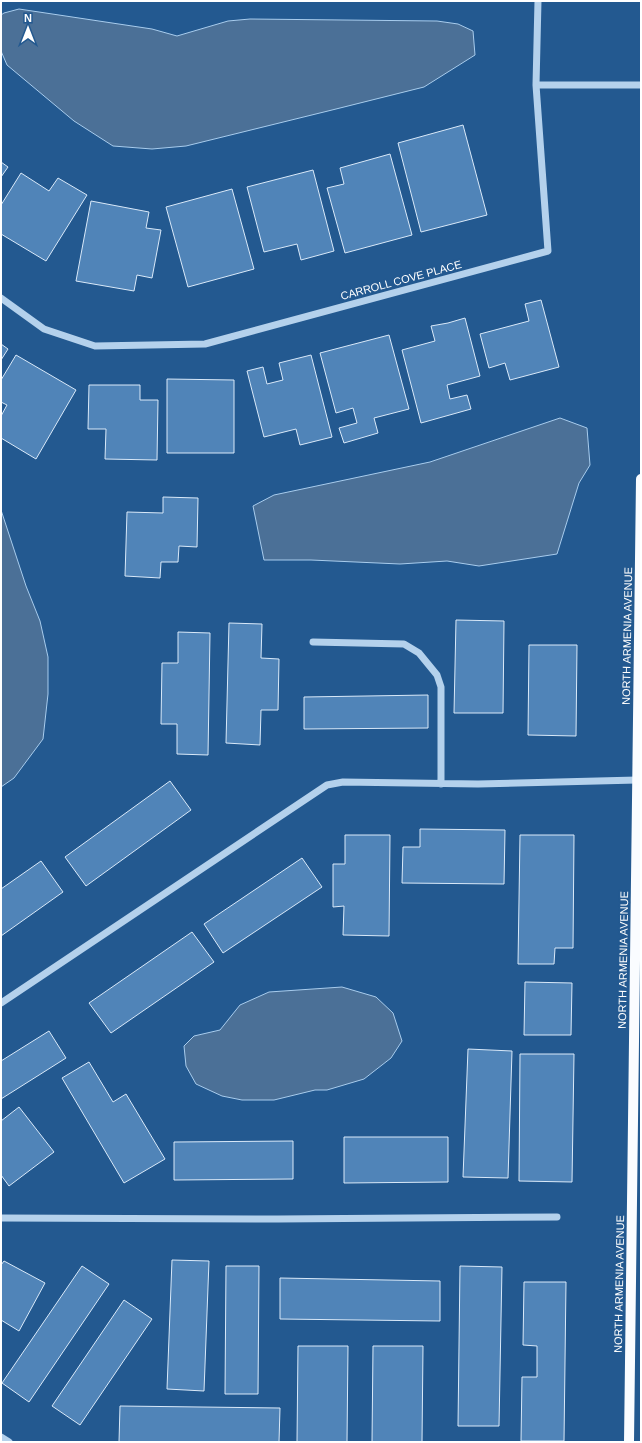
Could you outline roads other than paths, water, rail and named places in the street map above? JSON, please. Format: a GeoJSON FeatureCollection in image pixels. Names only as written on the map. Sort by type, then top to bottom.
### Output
{"type":"FeatureCollection","features":[{"type":"Feature","properties":{"kind":"main road","name":"NORTH ARMENIA AVENUE"},"geometry":{"type":"LineString","coordinates":[[629,1442],[637,1172],[637,780],[641,479]]}},
{"type":"Feature","properties":{"kind":"street"},"geometry":{"type":"LineString","coordinates":[[538,1],[536,85],[641,85]]}},
{"type":"Feature","properties":{"kind":"street","name":"CARROLL COVE PLACE"},"geometry":{"type":"LineString","coordinates":[[1,298],[44,329],[95,346],[205,344],[548,252],[536,85]]}},
{"type":"Feature","properties":{"kind":"street"},"geometry":{"type":"LineString","coordinates":[[314,642],[404,644],[419,653],[437,675],[441,686],[441,784]]}},
{"type":"Feature","properties":{"kind":"street"},"geometry":{"type":"LineString","coordinates":[[1,1003],[327,785],[343,782],[478,784],[637,780]]}},
{"type":"Feature","properties":{"kind":"street"},"geometry":{"type":"LineString","coordinates":[[1,1218],[278,1219],[557,1217]]}},
{"type":"Feature","properties":{"kind":"street"},"geometry":{"type":"LineString","coordinates":[[1,1437],[9,1442]]}},
{"type":"Feature","properties":{"kind":"water"},"geometry":{"type":"Polygon","coordinates":[[[19,9],[152,29],[177,36],[228,21],[250,19],[437,21],[458,24],[473,31],[475,55],[424,87],[186,146],[152,149],[113,146],[74,121],[7,65],[1,51],[1,15],[19,9]]]}},
{"type":"Feature","properties":{"kind":"water"},"geometry":{"type":"Polygon","coordinates":[[[560,418],[587,428],[590,465],[579,483],[557,554],[479,566],[447,561],[400,564],[311,560],[264,560],[253,506],[274,495],[430,462],[560,418]]]}},
{"type":"Feature","properties":{"kind":"water"},"geometry":{"type":"Polygon","coordinates":[[[1,510],[26,586],[40,621],[48,657],[48,694],[43,739],[14,778],[1,787],[1,510]]]}},
{"type":"Feature","properties":{"kind":"water"},"geometry":{"type":"Polygon","coordinates":[[[342,987],[376,997],[393,1013],[402,1041],[391,1058],[364,1079],[327,1090],[315,1090],[274,1100],[242,1100],[222,1096],[196,1084],[186,1066],[184,1046],[194,1036],[220,1030],[240,1005],[269,992],[342,987]]]}}]}
